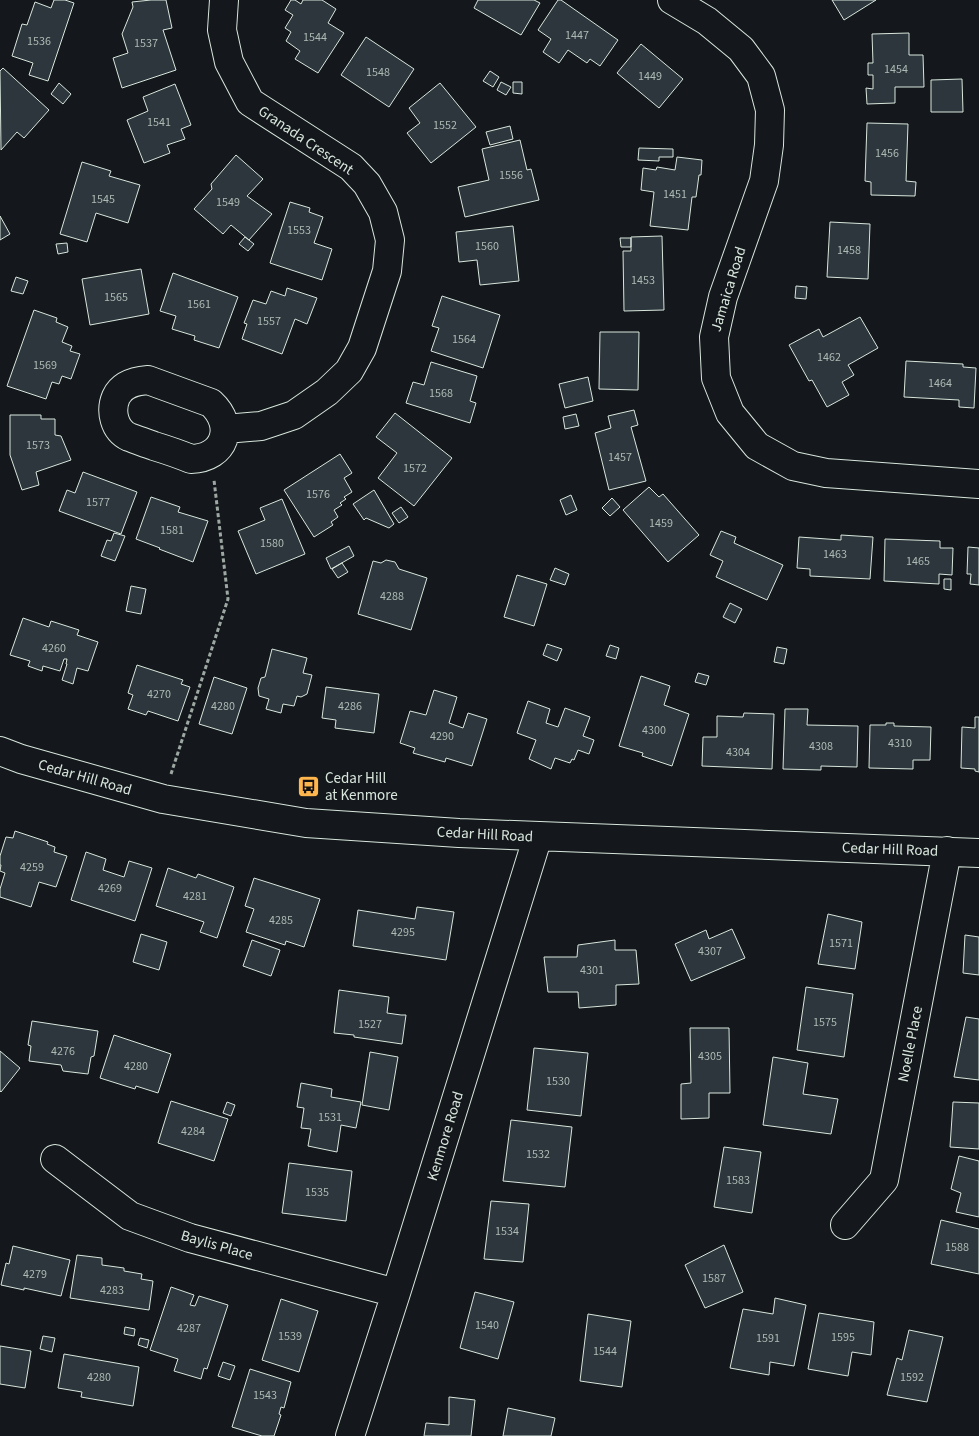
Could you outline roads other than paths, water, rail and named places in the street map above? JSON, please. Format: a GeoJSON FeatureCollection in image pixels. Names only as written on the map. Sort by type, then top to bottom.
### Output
{"type":"FeatureCollection","features":[{"type":"Feature","properties":{"kind":"street","name":"Granada Crescent"},"geometry":{"type":"LineString","coordinates":[[224,0],[222,30],[230,62],[250,102],[351,167],[366,184],[384,212],[390,240],[387,271],[362,348],[349,371],[327,392],[294,415],[261,426],[225,429]]}},
{"type":"Feature","properties":{"kind":"street","name":"Jamaica Road"},"geometry":{"type":"LineString","coordinates":[[672,0],[707,21],[741,49],[761,76],[770,110],[769,146],[764,181],[723,297],[714,336],[716,378],[730,413],[757,446],[793,466],[826,473],[979,484]]}},
{"type":"Feature","properties":{"kind":"street"},"geometry":{"type":"LineString","coordinates":[[148,380],[211,403],[219,410],[224,419],[225,429],[224,439],[219,448],[211,455],[201,459],[191,459],[127,436],[118,428],[114,418],[113,406],[117,394],[125,386],[136,381],[148,380]]}},
{"type":"Feature","properties":{"kind":"street","name":"Cedar Hill Road"},"geometry":{"type":"LineString","coordinates":[[0,751],[21,759],[163,798],[306,823],[459,833],[979,853]]}},
{"type":"Feature","properties":{"kind":"street","name":"Kenmore Road"},"geometry":{"type":"LineString","coordinates":[[350,1436],[538,836]]}},
{"type":"Feature","properties":{"kind":"street","name":"Noelle Place"},"geometry":{"type":"LineString","coordinates":[[845,1224],[884,1180],[947,851]]}},
{"type":"Feature","properties":{"kind":"street","name":"Baylis Place"},"geometry":{"type":"LineString","coordinates":[[55,1159],[130,1216],[190,1238],[396,1293]]}},
{"type":"Feature","properties":{"kind":"place","name":"Cedar Hill at Kenmore"},"geometry":{"type":"Point","coordinates":[309,787]}}]}
